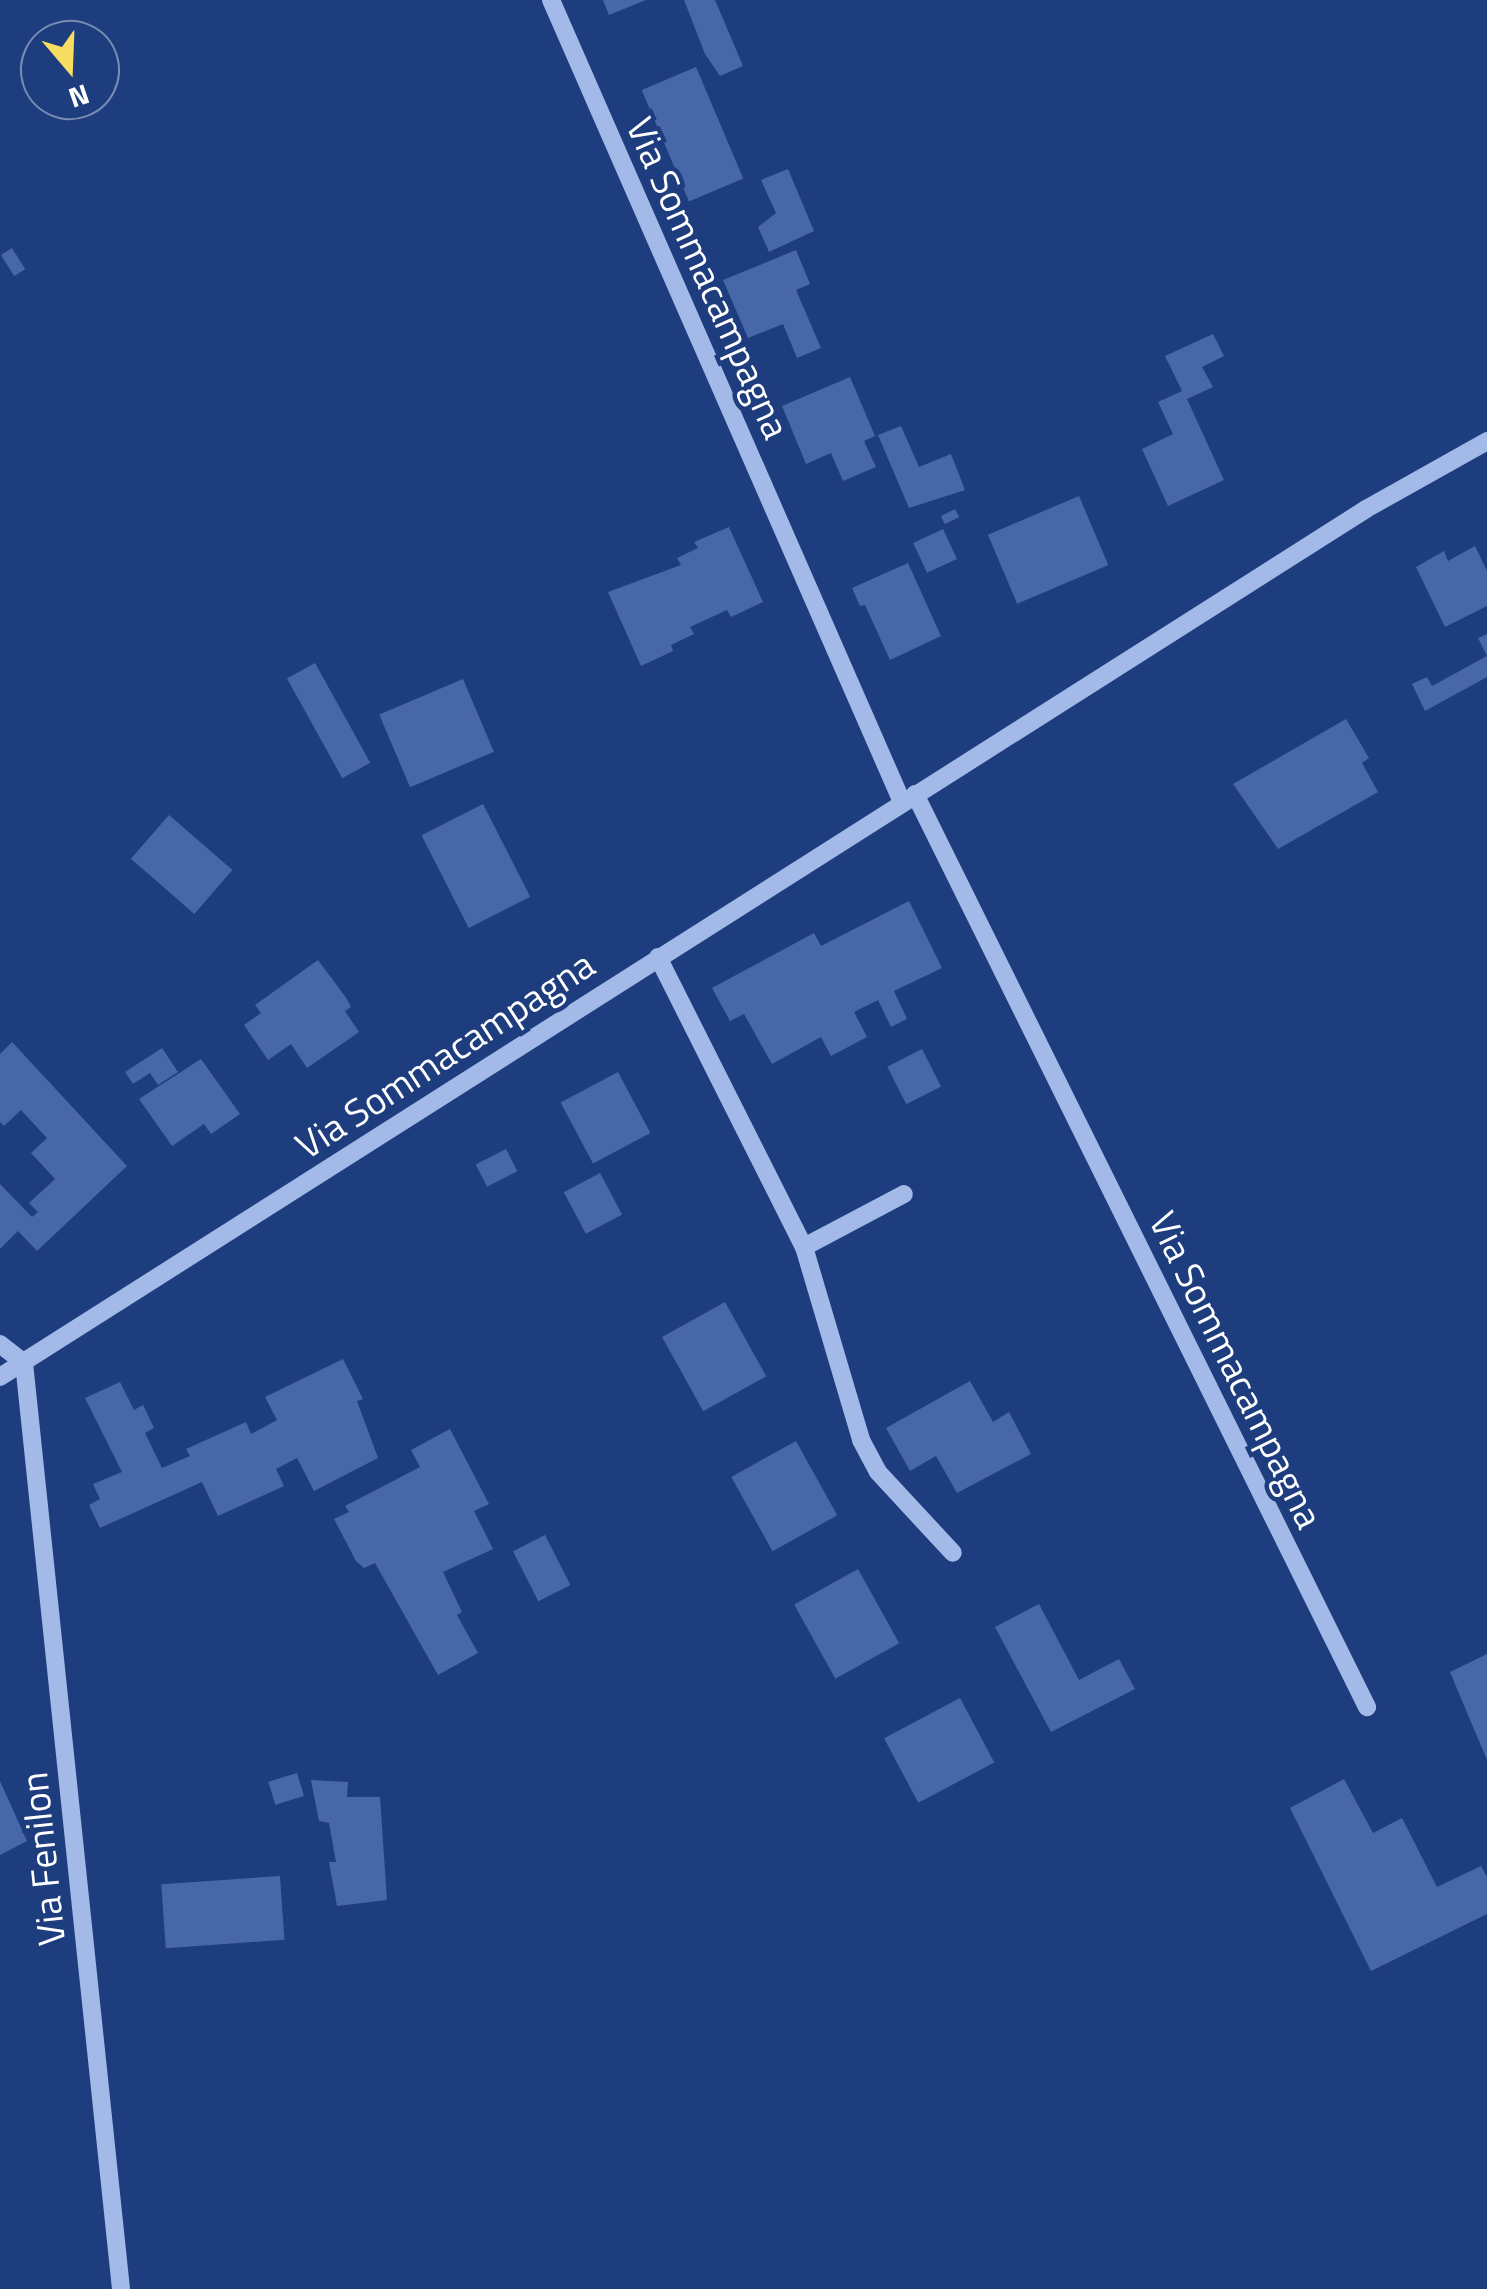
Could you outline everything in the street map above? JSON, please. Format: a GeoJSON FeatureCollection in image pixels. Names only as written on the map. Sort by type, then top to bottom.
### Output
{"type":"FeatureCollection","features":[{"type":"Feature","properties":{"kind":"street","name":"Via Sommacampagna"},"geometry":{"type":"LineString","coordinates":[[550,0],[908,798],[1367,1707]]}},
{"type":"Feature","properties":{"kind":"street","name":"Via Sommacampagna"},"geometry":{"type":"LineString","coordinates":[[0,1377],[1366,510],[1487,442]]}},
{"type":"Feature","properties":{"kind":"street"},"geometry":{"type":"LineString","coordinates":[[658,957],[804,1247],[861,1440],[878,1472],[953,1554]]}},
{"type":"Feature","properties":{"kind":"street"},"geometry":{"type":"LineString","coordinates":[[804,1247],[904,1194]]}},
{"type":"Feature","properties":{"kind":"street"},"geometry":{"type":"LineString","coordinates":[[0,1344],[24,1363]]}},
{"type":"Feature","properties":{"kind":"street","name":"Via Fenilon"},"geometry":{"type":"LineString","coordinates":[[24,1363],[121,2289]]}},
{"type":"Feature","properties":{"kind":"building"},"geometry":{"type":"Polygon","coordinates":[[[603,0],[646,0],[609,15],[603,0]]]}},
{"type":"Feature","properties":{"kind":"building"},"geometry":{"type":"Polygon","coordinates":[[[684,0],[715,0],[743,66],[720,76],[705,54],[684,0]]]}},
{"type":"Feature","properties":{"kind":"building"},"geometry":{"type":"Polygon","coordinates":[[[696,67],[743,178],[689,201],[642,90],[696,67]]]}},
{"type":"Feature","properties":{"kind":"building"},"geometry":{"type":"Polygon","coordinates":[[[788,169],[814,231],[769,252],[758,227],[776,213],[761,180],[788,169]]]}},
{"type":"Feature","properties":{"kind":"building"},"geometry":{"type":"Polygon","coordinates":[[[12,248],[25,269],[14,276],[1,255],[12,248]]]}},
{"type":"Feature","properties":{"kind":"building"},"geometry":{"type":"Polygon","coordinates":[[[796,250],[810,284],[796,290],[821,348],[797,358],[783,324],[748,338],[723,280],[796,250]]]}},
{"type":"Feature","properties":{"kind":"building"},"geometry":{"type":"Polygon","coordinates":[[[1213,334],[1224,356],[1202,367],[1213,387],[1187,399],[1224,480],[1168,506],[1142,449],[1173,434],[1158,402],[1182,391],[1165,356],[1213,334]]]}},
{"type":"Feature","properties":{"kind":"building"},"geometry":{"type":"Polygon","coordinates":[[[850,377],[875,436],[864,441],[876,467],[843,481],[831,453],[806,464],[782,406],[850,377]]]}},
{"type":"Feature","properties":{"kind":"building"},"geometry":{"type":"Polygon","coordinates":[[[901,426],[919,467],[951,454],[965,490],[909,508],[878,435],[901,426]]]}},
{"type":"Feature","properties":{"kind":"building"},"geometry":{"type":"Polygon","coordinates":[[[1079,496],[1108,565],[1017,604],[988,535],[1079,496]]]}},
{"type":"Feature","properties":{"kind":"building"},"geometry":{"type":"Polygon","coordinates":[[[955,509],[959,517],[945,524],[941,516],[955,509]]]}},
{"type":"Feature","properties":{"kind":"building"},"geometry":{"type":"Polygon","coordinates":[[[729,527],[763,602],[731,617],[727,610],[690,627],[694,634],[671,645],[673,651],[641,666],[608,592],[681,565],[677,558],[698,548],[694,542],[729,527]]]}},
{"type":"Feature","properties":{"kind":"building"},"geometry":{"type":"Polygon","coordinates":[[[943,529],[957,559],[927,573],[913,543],[943,529]]]}},
{"type":"Feature","properties":{"kind":"building"},"geometry":{"type":"Polygon","coordinates":[[[1475,546],[1487,571],[1487,606],[1445,627],[1416,567],[1444,551],[1448,561],[1475,546]]]}},
{"type":"Feature","properties":{"kind":"building"},"geometry":{"type":"Polygon","coordinates":[[[908,563],[941,636],[890,660],[865,605],[860,606],[852,588],[908,563]]]}},
{"type":"Feature","properties":{"kind":"building"},"geometry":{"type":"Polygon","coordinates":[[[1487,634],[1487,656],[1478,638],[1487,634]]]}},
{"type":"Feature","properties":{"kind":"building"},"geometry":{"type":"Polygon","coordinates":[[[1487,656],[1487,677],[1425,711],[1412,684],[1427,677],[1432,686],[1487,656]]]}},
{"type":"Feature","properties":{"kind":"building"},"geometry":{"type":"Polygon","coordinates":[[[315,663],[370,763],[342,778],[287,679],[315,663]]]}},
{"type":"Feature","properties":{"kind":"building"},"geometry":{"type":"Polygon","coordinates":[[[463,679],[494,752],[410,787],[379,715],[463,679]]]}},
{"type":"Feature","properties":{"kind":"building"},"geometry":{"type":"Polygon","coordinates":[[[1346,719],[1369,758],[1362,763],[1378,792],[1278,849],[1233,784],[1346,719]]]}},
{"type":"Feature","properties":{"kind":"building"},"geometry":{"type":"Polygon","coordinates":[[[483,804],[530,897],[469,928],[422,835],[483,804]]]}},
{"type":"Feature","properties":{"kind":"building"},"geometry":{"type":"Polygon","coordinates":[[[169,815],[232,870],[194,914],[131,859],[169,815]]]}},
{"type":"Feature","properties":{"kind":"building"},"geometry":{"type":"Polygon","coordinates":[[[909,901],[942,968],[894,991],[907,1019],[891,1027],[878,1000],[854,1012],[867,1037],[831,1056],[821,1037],[772,1064],[744,1014],[730,1021],[712,988],[814,933],[821,946],[909,901]]]}},
{"type":"Feature","properties":{"kind":"building"},"geometry":{"type":"Polygon","coordinates":[[[318,960],[347,999],[351,1007],[345,1011],[359,1032],[307,1068],[291,1044],[268,1060],[244,1025],[261,1013],[255,1005],[318,960]]]}},
{"type":"Feature","properties":{"kind":"building"},"geometry":{"type":"Polygon","coordinates":[[[12,1042],[127,1166],[37,1251],[18,1231],[0,1249],[0,1184],[32,1217],[38,1212],[29,1203],[55,1179],[31,1153],[47,1138],[21,1110],[4,1126],[0,1122],[0,1054],[12,1042]]]}},
{"type":"Feature","properties":{"kind":"building"},"geometry":{"type":"Polygon","coordinates":[[[162,1048],[178,1072],[158,1085],[150,1073],[133,1084],[125,1072],[162,1048]]]}},
{"type":"Feature","properties":{"kind":"building"},"geometry":{"type":"Polygon","coordinates":[[[922,1049],[941,1086],[906,1104],[887,1067],[922,1049]]]}},
{"type":"Feature","properties":{"kind":"building"},"geometry":{"type":"Polygon","coordinates":[[[201,1059],[240,1114],[211,1134],[204,1124],[172,1146],[139,1099],[201,1059]]]}},
{"type":"Feature","properties":{"kind":"building"},"geometry":{"type":"Polygon","coordinates":[[[618,1072],[650,1133],[593,1163],[561,1103],[618,1072]]]}},
{"type":"Feature","properties":{"kind":"building"},"geometry":{"type":"Polygon","coordinates":[[[506,1149],[517,1171],[487,1187],[476,1164],[506,1149]]]}},
{"type":"Feature","properties":{"kind":"building"},"geometry":{"type":"Polygon","coordinates":[[[600,1173],[622,1214],[586,1234],[564,1192],[600,1173]]]}},
{"type":"Feature","properties":{"kind":"building"},"geometry":{"type":"Polygon","coordinates":[[[725,1302],[766,1376],[703,1411],[662,1337],[725,1302]]]}},
{"type":"Feature","properties":{"kind":"building"},"geometry":{"type":"Polygon","coordinates":[[[343,1359],[363,1399],[357,1401],[378,1458],[314,1491],[297,1458],[276,1469],[284,1486],[218,1516],[202,1482],[100,1528],[89,1505],[100,1499],[93,1484],[122,1472],[85,1398],[120,1382],[134,1410],[143,1405],[154,1428],[145,1433],[162,1468],[190,1456],[186,1449],[246,1422],[251,1434],[277,1420],[265,1397],[343,1359]]]}},
{"type":"Feature","properties":{"kind":"building"},"geometry":{"type":"Polygon","coordinates":[[[970,1381],[993,1422],[1009,1412],[1031,1454],[957,1493],[936,1456],[910,1471],[886,1428],[970,1381]]]}},
{"type":"Feature","properties":{"kind":"building"},"geometry":{"type":"Polygon","coordinates":[[[450,1429],[489,1504],[474,1511],[493,1549],[443,1572],[462,1612],[457,1615],[478,1653],[438,1675],[375,1563],[364,1568],[356,1561],[334,1519],[349,1512],[345,1506],[420,1467],[411,1450],[450,1429]]]}},
{"type":"Feature","properties":{"kind":"building"},"geometry":{"type":"Polygon","coordinates":[[[796,1441],[837,1515],[772,1551],[731,1477],[796,1441]]]}},
{"type":"Feature","properties":{"kind":"building"},"geometry":{"type":"Polygon","coordinates":[[[545,1535],[570,1585],[538,1601],[513,1551],[545,1535]]]}},
{"type":"Feature","properties":{"kind":"building"},"geometry":{"type":"Polygon","coordinates":[[[858,1569],[899,1643],[835,1679],[794,1604],[858,1569]]]}},
{"type":"Feature","properties":{"kind":"building"},"geometry":{"type":"Polygon","coordinates":[[[1039,1604],[1079,1680],[1119,1659],[1135,1689],[1051,1732],[995,1627],[1039,1604]]]}},
{"type":"Feature","properties":{"kind":"building"},"geometry":{"type":"Polygon","coordinates":[[[1487,1654],[1487,1760],[1450,1672],[1487,1654]]]}},
{"type":"Feature","properties":{"kind":"building"},"geometry":{"type":"Polygon","coordinates":[[[960,1698],[994,1762],[918,1803],[884,1738],[960,1698]]]}},
{"type":"Feature","properties":{"kind":"building"},"geometry":{"type":"Polygon","coordinates":[[[297,1773],[304,1796],[275,1805],[268,1782],[297,1773]]]}},
{"type":"Feature","properties":{"kind":"building"},"geometry":{"type":"Polygon","coordinates":[[[1344,1779],[1373,1833],[1402,1818],[1437,1887],[1481,1866],[1487,1877],[1487,1914],[1371,1971],[1290,1808],[1344,1779]]]}},
{"type":"Feature","properties":{"kind":"building"},"geometry":{"type":"Polygon","coordinates":[[[311,1780],[348,1782],[347,1797],[380,1797],[387,1900],[337,1906],[329,1862],[336,1862],[329,1823],[319,1821],[311,1780]]]}},
{"type":"Feature","properties":{"kind":"building"},"geometry":{"type":"Polygon","coordinates":[[[0,1781],[27,1841],[0,1855],[0,1781]]]}},
{"type":"Feature","properties":{"kind":"building"},"geometry":{"type":"Polygon","coordinates":[[[280,1876],[284,1940],[166,1948],[161,1884],[280,1876]]]}}]}
